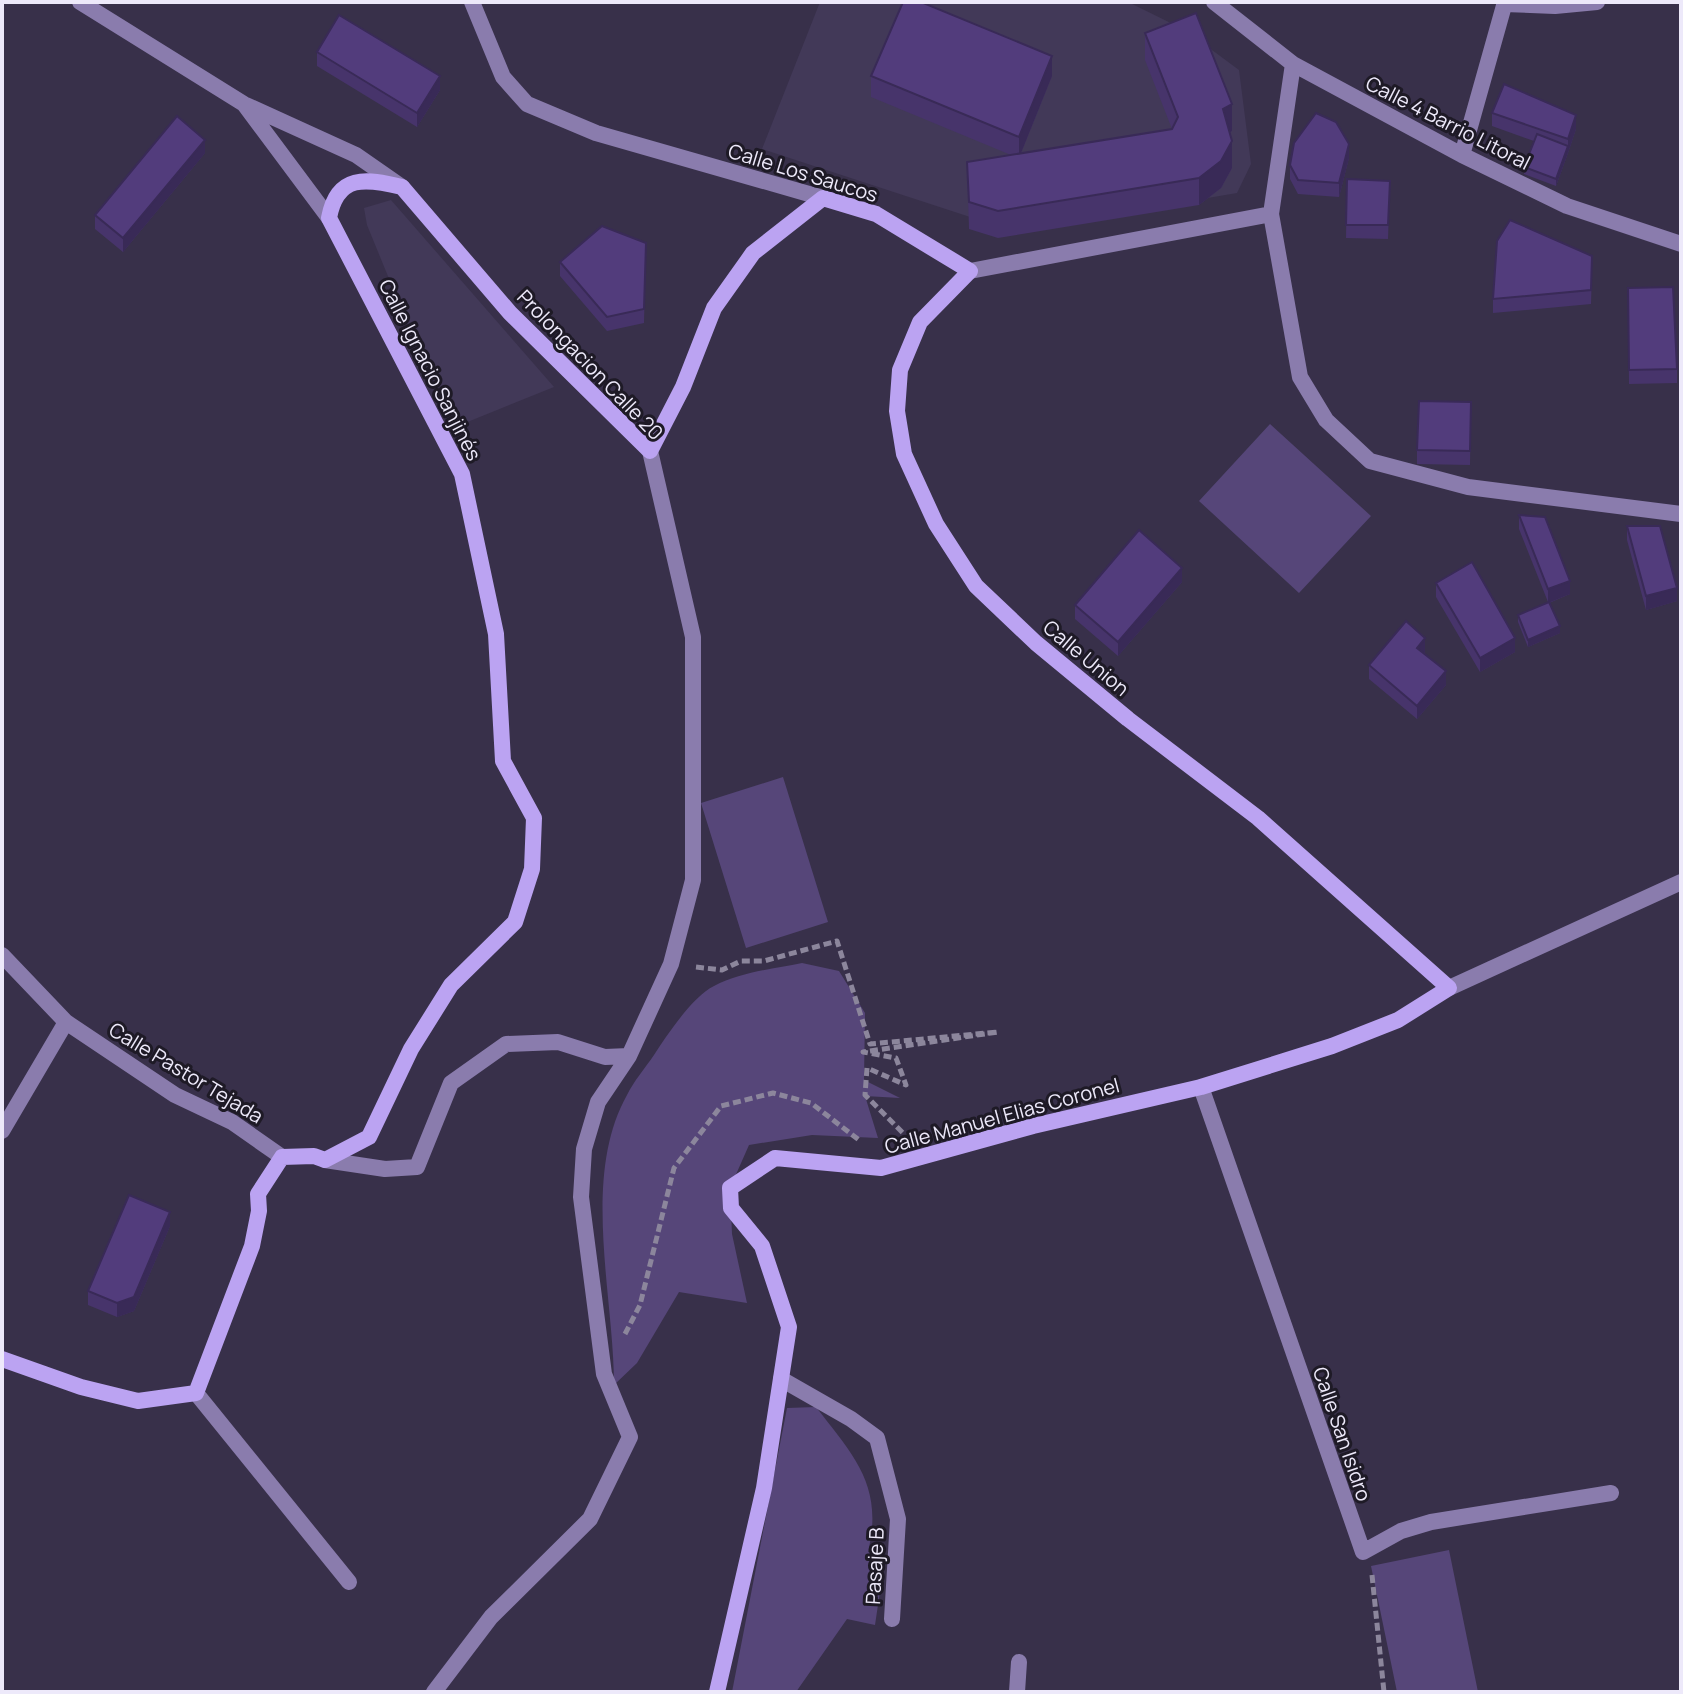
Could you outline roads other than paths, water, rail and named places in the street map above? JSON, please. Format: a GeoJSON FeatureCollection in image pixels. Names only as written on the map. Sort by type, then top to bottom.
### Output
{"type":"FeatureCollection","features":[{"type":"Feature","properties":{"kind":"street","name":"Calle Ignacio Sanjinés"},"geometry":{"type":"LineString","coordinates":[[80,2],[244,104],[329,218],[462,474],[496,634],[503,761],[534,818],[532,869],[515,922],[451,985],[411,1049],[369,1137],[325,1160]]}},
{"type":"Feature","properties":{"kind":"street","name":"Calle Los Saucos"},"geometry":{"type":"LineString","coordinates":[[472,2],[503,77],[527,104],[596,133],[876,214],[970,271]]}},
{"type":"Feature","properties":{"kind":"street","name":"Calle 4 Barrio Litoral"},"geometry":{"type":"LineString","coordinates":[[1214,2],[1293,64],[1462,155],[1567,206],[1681,244]]}},
{"type":"Feature","properties":{"kind":"street"},"geometry":{"type":"LineString","coordinates":[[1462,155],[1504,3],[1555,6],[1597,2]]}},
{"type":"Feature","properties":{"kind":"street"},"geometry":{"type":"LineString","coordinates":[[1293,64],[1271,214],[1300,377],[1326,420],[1370,461],[1468,487],[1681,514]]}},
{"type":"Feature","properties":{"kind":"street","name":"Prolongacion Calle 20"},"geometry":{"type":"LineString","coordinates":[[244,104],[356,155],[402,187],[510,313],[650,451],[693,637],[693,880],[671,964],[629,1056],[598,1102],[584,1149],[581,1197],[604,1374],[630,1437],[590,1519],[491,1617],[434,1692]]}},
{"type":"Feature","properties":{"kind":"street"},"geometry":{"type":"LineString","coordinates":[[329,218],[332,200],[342,187],[369,182],[402,187]]}},
{"type":"Feature","properties":{"kind":"street"},"geometry":{"type":"LineString","coordinates":[[650,451],[683,387],[714,308],[753,253],[823,198]]}},
{"type":"Feature","properties":{"kind":"street"},"geometry":{"type":"LineString","coordinates":[[970,271],[1271,214]]}},
{"type":"Feature","properties":{"kind":"street","name":"Calle Union"},"geometry":{"type":"LineString","coordinates":[[970,271],[920,322],[900,370],[897,411],[904,454],[936,524],[976,586],[1036,643],[1128,719],[1258,818],[1449,988]]}},
{"type":"Feature","properties":{"kind":"street","name":"Calle Manuel Elias Coronel"},"geometry":{"type":"LineString","coordinates":[[717,1692],[764,1488],[789,1327],[783,1301],[762,1246],[731,1208],[730,1188],[775,1158],[881,1168],[928,1158],[1033,1126],[1201,1087],[1332,1046],[1398,1020],[1449,988],[1681,882]]}},
{"type":"Feature","properties":{"kind":"street","name":"Calle Pastor Tejada"},"geometry":{"type":"LineString","coordinates":[[2,955],[66,1022],[175,1095],[232,1122],[282,1157]]}},
{"type":"Feature","properties":{"kind":"street"},"geometry":{"type":"LineString","coordinates":[[2,1131],[66,1022]]}},
{"type":"Feature","properties":{"kind":"street"},"geometry":{"type":"LineString","coordinates":[[196,1393],[252,1246],[259,1211],[258,1194],[282,1157],[314,1156],[385,1169],[417,1167],[451,1083],[506,1044],[558,1042],[605,1057],[629,1056]]}},
{"type":"Feature","properties":{"kind":"street","name":"Calle San Isidro"},"geometry":{"type":"LineString","coordinates":[[1201,1087],[1363,1552],[1401,1531],[1431,1522],[1611,1493]]}},
{"type":"Feature","properties":{"kind":"street"},"geometry":{"type":"LineString","coordinates":[[2,1359],[81,1387],[138,1401],[196,1393]]}},
{"type":"Feature","properties":{"kind":"street","name":"Pasaje B"},"geometry":{"type":"LineString","coordinates":[[781,1379],[851,1419],[877,1438],[898,1519],[892,1619]]}},
{"type":"Feature","properties":{"kind":"street"},"geometry":{"type":"LineString","coordinates":[[196,1393],[349,1582]]}},
{"type":"Feature","properties":{"kind":"street"},"geometry":{"type":"LineString","coordinates":[[1017,1692],[1019,1662]]}}]}
